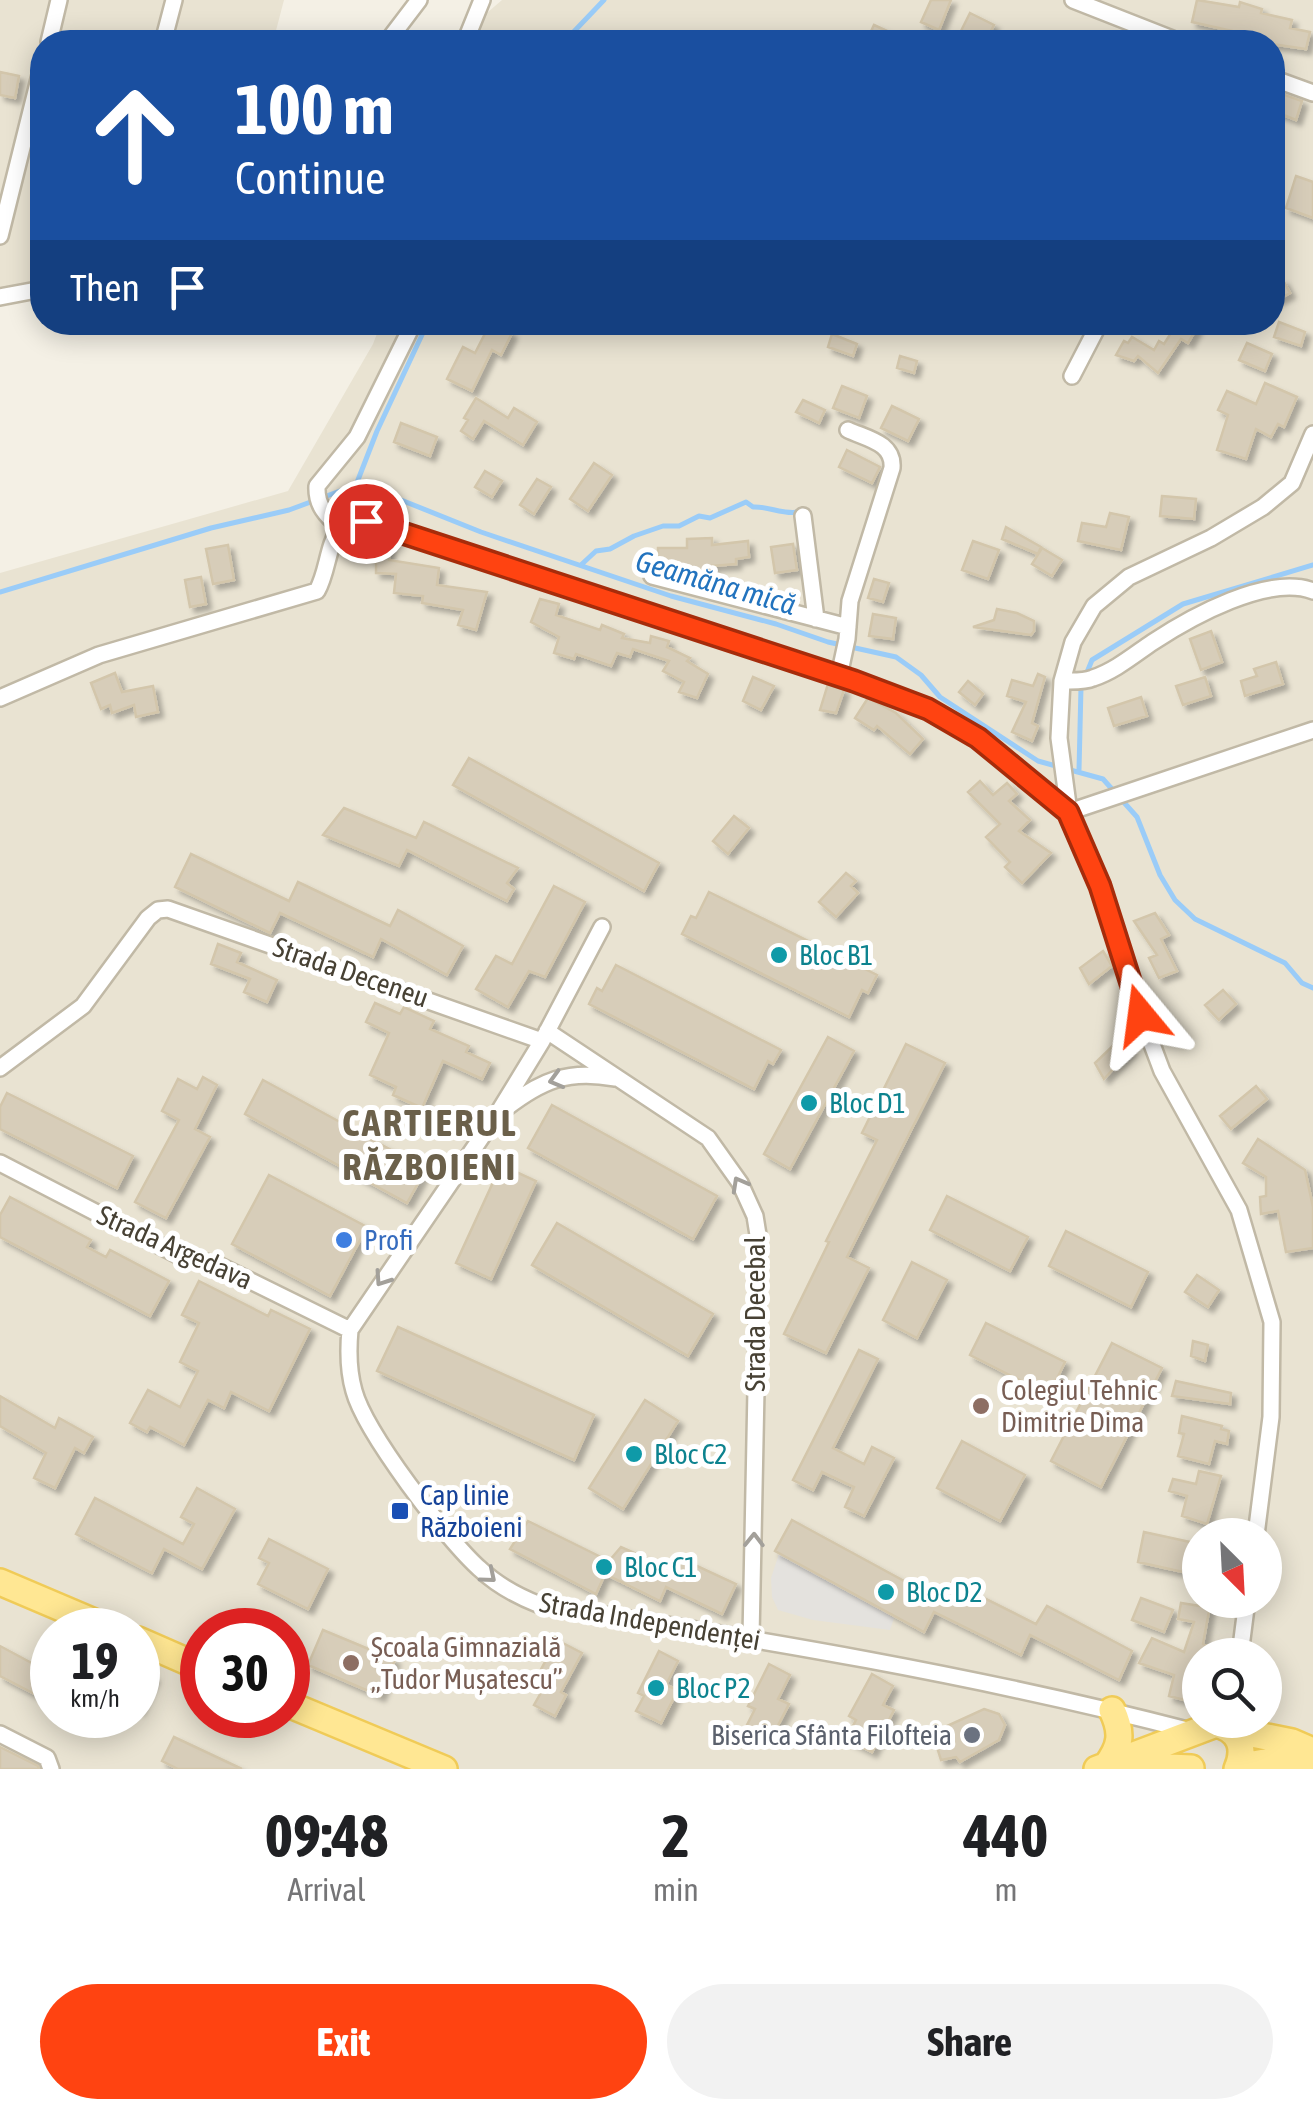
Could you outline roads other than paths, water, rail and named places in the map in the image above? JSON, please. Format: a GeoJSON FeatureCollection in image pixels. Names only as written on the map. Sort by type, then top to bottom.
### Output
{"type":"FeatureCollection","features":[{"type":"Feature","properties":{"kind":"main road"},"geometry":{"type":"LineString","coordinates":[[0,1582],[61,1608]]}},
{"type":"Feature","properties":{"kind":"main road"},"geometry":{"type":"LineString","coordinates":[[1101,1768],[1121,1740],[1112,1710]]}},
{"type":"Feature","properties":{"kind":"main road"},"geometry":{"type":"LineString","coordinates":[[310,1713],[444,1769]]}},
{"type":"Feature","properties":{"kind":"main road"},"geometry":{"type":"LineString","coordinates":[[1101,1768],[1182,1737]]}},
{"type":"Feature","properties":{"kind":"main road"},"geometry":{"type":"LineString","coordinates":[[1101,1768],[1139,1764],[1191,1768],[1186,1750],[1192,1738]]}},
{"type":"Feature","properties":{"kind":"main road"},"geometry":{"type":"LineString","coordinates":[[1236,1738],[1242,1746],[1238,1769]]}},
{"type":"Feature","properties":{"kind":"main road"},"geometry":{"type":"LineString","coordinates":[[1277,1738],[1313,1751]]}},
{"type":"Feature","properties":{"kind":"main road"},"geometry":{"type":"LineString","coordinates":[[1238,1769],[1254,1762],[1275,1760],[1313,1762]]}},
{"type":"Feature","properties":{"kind":"street"},"geometry":{"type":"LineString","coordinates":[[51,30],[59,0]]}},
{"type":"Feature","properties":{"kind":"street"},"geometry":{"type":"LineString","coordinates":[[166,30],[174,0]]}},
{"type":"Feature","properties":{"kind":"street"},"geometry":{"type":"LineString","coordinates":[[396,30],[419,0]]}},
{"type":"Feature","properties":{"kind":"street"},"geometry":{"type":"LineString","coordinates":[[470,30],[482,0]]}},
{"type":"Feature","properties":{"kind":"street"},"geometry":{"type":"LineString","coordinates":[[1073,0],[1149,30]]}},
{"type":"Feature","properties":{"kind":"street"},"geometry":{"type":"LineString","coordinates":[[1285,83],[1313,93]]}},
{"type":"Feature","properties":{"kind":"street"},"geometry":{"type":"LineString","coordinates":[[0,236],[30,115]]}},
{"type":"Feature","properties":{"kind":"street"},"geometry":{"type":"LineString","coordinates":[[0,296],[30,292]]}},
{"type":"Feature","properties":{"kind":"street"},"geometry":{"type":"LineString","coordinates":[[340,527],[324,514],[317,486],[357,437],[408,335]]}},
{"type":"Feature","properties":{"kind":"street"},"geometry":{"type":"LineString","coordinates":[[1072,376],[1093,335]]}},
{"type":"Feature","properties":{"kind":"street"},"geometry":{"type":"LineString","coordinates":[[841,670],[850,602],[894,455],[888,448],[848,430]]}},
{"type":"Feature","properties":{"kind":"street"},"geometry":{"type":"LineString","coordinates":[[1258,1518],[1271,1416],[1272,1322],[1239,1210],[1162,1071],[1141,1015],[1100,886],[1068,812],[1059,738],[1062,681],[1073,642],[1094,606],[1128,577],[1264,507],[1292,483],[1313,434]]}},
{"type":"Feature","properties":{"kind":"street"},"geometry":{"type":"LineString","coordinates":[[803,516],[816,619]]}},
{"type":"Feature","properties":{"kind":"street"},"geometry":{"type":"LineString","coordinates":[[0,698],[99,655],[317,591],[340,527],[366,521],[841,670],[928,709],[978,738],[1068,812]]}},
{"type":"Feature","properties":{"kind":"street"},"geometry":{"type":"LineString","coordinates":[[652,576],[816,619],[848,633]]}},
{"type":"Feature","properties":{"kind":"street"},"geometry":{"type":"LineString","coordinates":[[1062,681],[1086,680],[1235,598],[1282,588],[1304,587],[1313,591]]}},
{"type":"Feature","properties":{"kind":"street"},"geometry":{"type":"LineString","coordinates":[[1068,812],[1313,730]]}},
{"type":"Feature","properties":{"kind":"street","name":"Strada Deceneu"},"geometry":{"type":"LineString","coordinates":[[0,1068],[83,1006],[158,910],[168,909],[545,1036]]}},
{"type":"Feature","properties":{"kind":"street"},"geometry":{"type":"LineString","coordinates":[[350,1330],[498,1113],[545,1036],[602,927]]}},
{"type":"Feature","properties":{"kind":"street","name":"Strada Decebal"},"geometry":{"type":"LineString","coordinates":[[545,1036],[622,1080],[708,1138],[740,1183],[754,1216],[759,1241],[751,1638]]}},
{"type":"Feature","properties":{"kind":"street"},"geometry":{"type":"LineString","coordinates":[[498,1113],[532,1088],[552,1080],[572,1075],[622,1080]]}},
{"type":"Feature","properties":{"kind":"street","name":"Strada Argedava"},"geometry":{"type":"LineString","coordinates":[[0,1163],[180,1256],[218,1265],[350,1330]]}},
{"type":"Feature","properties":{"kind":"street","name":"Strada Independenței"},"geometry":{"type":"LineString","coordinates":[[350,1330],[348,1362],[355,1396],[379,1439],[460,1550],[500,1586],[540,1605],[751,1638],[1112,1710],[1182,1729]]}},
{"type":"Feature","properties":{"kind":"street"},"geometry":{"type":"LineString","coordinates":[[0,1734],[47,1758],[51,1769]]}},
{"type":"Feature","properties":{"kind":"waterway"},"geometry":{"type":"LineString","coordinates":[[575,30],[604,0]]}},
{"type":"Feature","properties":{"kind":"waterway"},"geometry":{"type":"LineString","coordinates":[[356,485],[422,335]]}},
{"type":"Feature","properties":{"kind":"waterway","name":"Geamăna mică"},"geometry":{"type":"LineString","coordinates":[[0,592],[211,528],[289,510],[356,485],[376,490],[481,532],[671,596],[828,642],[896,657],[921,675],[940,697],[1038,761],[1103,779],[1137,817],[1160,875],[1175,900],[1195,919],[1285,963],[1302,983],[1313,988]]}},
{"type":"Feature","properties":{"kind":"waterway"},"geometry":{"type":"LineString","coordinates":[[582,564],[596,551],[610,549],[634,536],[663,526],[679,526],[699,516],[710,518],[746,502],[753,507],[799,512]]}},
{"type":"Feature","properties":{"kind":"waterway"},"geometry":{"type":"LineString","coordinates":[[1079,770],[1081,687],[1092,660],[1183,604],[1313,565]]}},
{"type":"Feature","properties":{"kind":"place","name":"Bloc B1"},"geometry":{"type":"Point","coordinates":[779,955]}},
{"type":"Feature","properties":{"kind":"place","name":"Bloc D1"},"geometry":{"type":"Point","coordinates":[809,1103]}},
{"type":"Feature","properties":{"kind":"place","name":"Profi"},"geometry":{"type":"Point","coordinates":[344,1240]}},
{"type":"Feature","properties":{"kind":"place","name":"Colegiul Tehnic Dimitrie Dima"},"geometry":{"type":"Point","coordinates":[981,1406]}},
{"type":"Feature","properties":{"kind":"place","name":"Bloc C2"},"geometry":{"type":"Point","coordinates":[634,1454]}},
{"type":"Feature","properties":{"kind":"place","name":"Cap linie Războieni"},"geometry":{"type":"Point","coordinates":[400,1511]}},
{"type":"Feature","properties":{"kind":"place","name":"Bloc C1"},"geometry":{"type":"Point","coordinates":[604,1567]}},
{"type":"Feature","properties":{"kind":"place","name":"Bloc D2"},"geometry":{"type":"Point","coordinates":[886,1592]}},
{"type":"Feature","properties":{"kind":"place","name":"Școala Gimnazială „Tudor Mușatescu”"},"geometry":{"type":"Point","coordinates":[351,1663]}},
{"type":"Feature","properties":{"kind":"place","name":"Bloc P2"},"geometry":{"type":"Point","coordinates":[656,1688]}},
{"type":"Feature","properties":{"kind":"place","name":"Biserica Sfânta Filofteia"},"geometry":{"type":"Point","coordinates":[972,1735]}},
{"type":"Feature","properties":{"kind":"district","name":"CARTIERUL RĂZBOIENI"},"geometry":{"type":"Point","coordinates":[430,1144]}}]}
